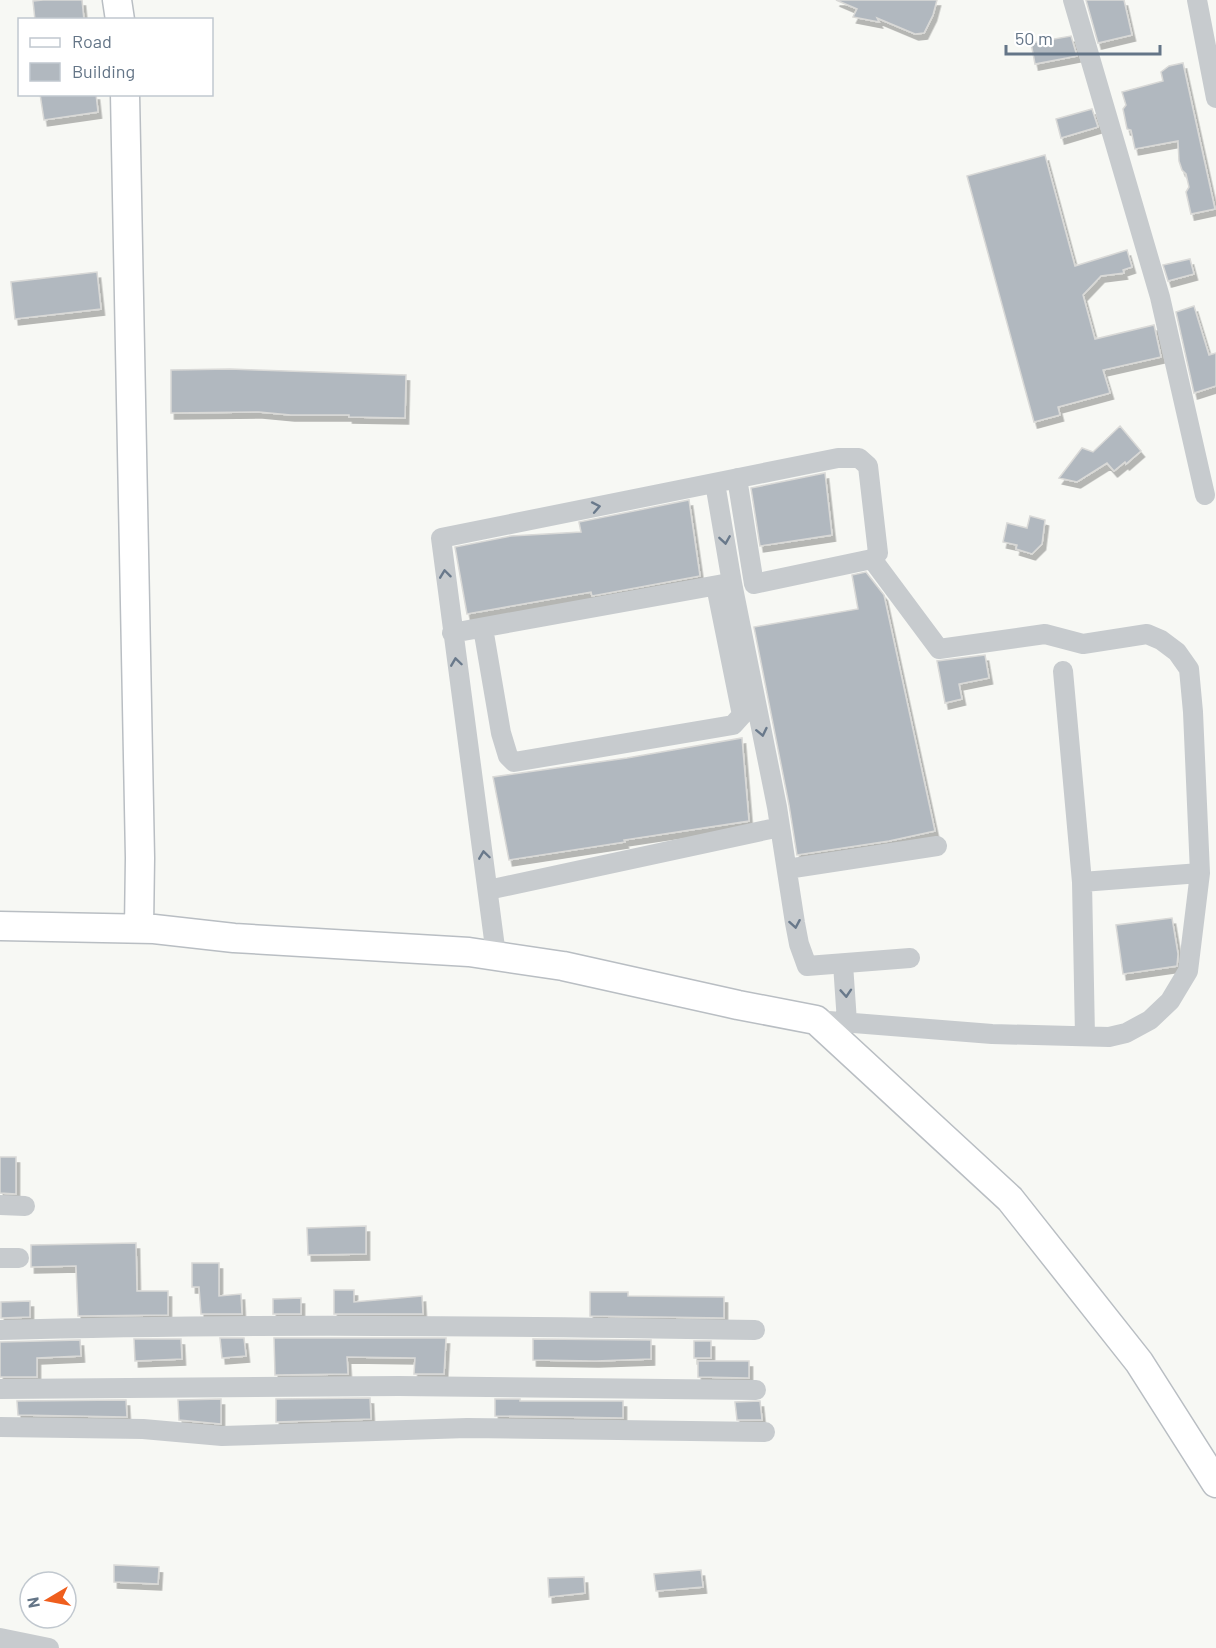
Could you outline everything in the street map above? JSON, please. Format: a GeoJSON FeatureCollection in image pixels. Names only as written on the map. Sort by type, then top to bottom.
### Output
{"type":"FeatureCollection","features":[{"type":"Feature","properties":{"kind":"street"},"geometry":{"type":"LineString","coordinates":[[117,0],[120,18]]}},
{"type":"Feature","properties":{"kind":"street"},"geometry":{"type":"LineString","coordinates":[[1073,0],[1160,297],[1205,495]]}},
{"type":"Feature","properties":{"kind":"street"},"geometry":{"type":"LineString","coordinates":[[1197,0],[1216,98]]}},
{"type":"Feature","properties":{"kind":"street"},"geometry":{"type":"LineString","coordinates":[[125,96],[140,858],[139,928]]}},
{"type":"Feature","properties":{"kind":"street"},"geometry":{"type":"LineString","coordinates":[[496,955],[441,538],[716,483],[737,478],[838,458],[859,458],[868,466],[878,553],[872,559],[754,584],[737,478]]}},
{"type":"Feature","properties":{"kind":"street"},"geometry":{"type":"LineString","coordinates":[[483,628],[501,733],[508,756],[514,762],[733,724],[742,715],[724,584],[716,483]]}},
{"type":"Feature","properties":{"kind":"street"},"geometry":{"type":"LineString","coordinates":[[0,926],[139,928],[234,938],[469,952],[564,966],[816,1020],[992,1035],[1109,1037],[1126,1033],[1150,1020],[1170,1001],[1188,971],[1200,873],[1189,669],[1177,652],[1161,640],[1147,634],[1083,644],[1045,634],[939,649],[872,559]]}},
{"type":"Feature","properties":{"kind":"street"},"geometry":{"type":"LineString","coordinates":[[452,633],[724,584]]}},
{"type":"Feature","properties":{"kind":"street"},"geometry":{"type":"LineString","coordinates":[[724,584],[780,827],[799,944],[807,966],[910,958]]}},
{"type":"Feature","properties":{"kind":"street"},"geometry":{"type":"LineString","coordinates":[[1063,671],[1082,882],[1085,1036]]}},
{"type":"Feature","properties":{"kind":"street"},"geometry":{"type":"LineString","coordinates":[[488,890],[780,827]]}},
{"type":"Feature","properties":{"kind":"street"},"geometry":{"type":"LineString","coordinates":[[787,869],[937,846]]}},
{"type":"Feature","properties":{"kind":"street"},"geometry":{"type":"LineString","coordinates":[[1082,882],[1200,873]]}},
{"type":"Feature","properties":{"kind":"street"},"geometry":{"type":"LineString","coordinates":[[843,964],[847,1022]]}},
{"type":"Feature","properties":{"kind":"street"},"geometry":{"type":"LineString","coordinates":[[816,1020],[1010,1199],[1139,1362],[1216,1483]]}},
{"type":"Feature","properties":{"kind":"street"},"geometry":{"type":"LineString","coordinates":[[0,1206],[25,1206]]}},
{"type":"Feature","properties":{"kind":"street"},"geometry":{"type":"LineString","coordinates":[[0,1330],[174,1325],[472,1325],[755,1330]]}},
{"type":"Feature","properties":{"kind":"street"},"geometry":{"type":"LineString","coordinates":[[0,1389],[411,1386],[756,1390]]}},
{"type":"Feature","properties":{"kind":"street"},"geometry":{"type":"LineString","coordinates":[[0,1427],[143,1429],[222,1436],[467,1428],[765,1432]]}},
{"type":"Feature","properties":{"kind":"street"},"geometry":{"type":"LineString","coordinates":[[0,1638],[49,1648]]}},
{"type":"Feature","properties":{"kind":"building"},"geometry":{"type":"Polygon","coordinates":[[[82,0],[84,18],[35,18],[33,1],[82,0]]]}},
{"type":"Feature","properties":{"kind":"building"},"geometry":{"type":"Polygon","coordinates":[[[836,0],[937,0],[924,33],[915,34],[877,18],[879,22],[853,17],[857,9],[836,0]]]}},
{"type":"Feature","properties":{"kind":"building"},"geometry":{"type":"Polygon","coordinates":[[[1086,0],[1124,0],[1132,35],[1098,43],[1086,0]]]}},
{"type":"Feature","properties":{"kind":"building"},"geometry":{"type":"Polygon","coordinates":[[[1071,36],[1077,56],[1035,64],[1031,43],[1071,36]]]}},
{"type":"Feature","properties":{"kind":"building"},"geometry":{"type":"Polygon","coordinates":[[[1183,63],[1215,209],[1191,214],[1186,192],[1189,187],[1186,174],[1179,161],[1178,141],[1135,149],[1131,130],[1127,129],[1123,109],[1126,105],[1122,92],[1163,81],[1161,72],[1169,66],[1183,63]]]}},
{"type":"Feature","properties":{"kind":"building"},"geometry":{"type":"Polygon","coordinates":[[[40,96],[96,96],[98,112],[44,120],[40,96]]]}},
{"type":"Feature","properties":{"kind":"building"},"geometry":{"type":"Polygon","coordinates":[[[1092,109],[1098,127],[1061,138],[1056,119],[1092,109]]]}},
{"type":"Feature","properties":{"kind":"building"},"geometry":{"type":"Polygon","coordinates":[[[1045,155],[1075,266],[1127,250],[1132,267],[1123,270],[1124,273],[1101,276],[1083,295],[1095,339],[1154,325],[1161,357],[1103,370],[1110,393],[1058,407],[1060,415],[1034,422],[967,176],[1045,155]]]}},
{"type":"Feature","properties":{"kind":"building"},"geometry":{"type":"Polygon","coordinates":[[[1190,259],[1194,274],[1168,281],[1163,265],[1190,259]]]}},
{"type":"Feature","properties":{"kind":"building"},"geometry":{"type":"Polygon","coordinates":[[[97,272],[101,309],[15,319],[11,282],[97,272]]]}},
{"type":"Feature","properties":{"kind":"building"},"geometry":{"type":"Polygon","coordinates":[[[1194,306],[1209,355],[1216,353],[1216,386],[1194,393],[1176,312],[1194,306]]]}},
{"type":"Feature","properties":{"kind":"building"},"geometry":{"type":"Polygon","coordinates":[[[230,369],[406,375],[405,418],[259,412],[171,413],[171,370],[230,369]]]}},
{"type":"Feature","properties":{"kind":"building"},"geometry":{"type":"Polygon","coordinates":[[[1120,426],[1141,451],[1126,464],[1125,462],[1114,471],[1107,463],[1077,482],[1059,478],[1082,448],[1093,452],[1120,426]]]}},
{"type":"Feature","properties":{"kind":"building"},"geometry":{"type":"Polygon","coordinates":[[[825,473],[832,535],[760,546],[751,488],[825,473]]]}},
{"type":"Feature","properties":{"kind":"building"},"geometry":{"type":"Polygon","coordinates":[[[689,500],[700,576],[592,596],[591,592],[467,614],[455,547],[511,536],[581,532],[579,522],[689,500]]]}},
{"type":"Feature","properties":{"kind":"building"},"geometry":{"type":"Polygon","coordinates":[[[1030,516],[1045,520],[1042,544],[1032,554],[1016,549],[1017,545],[1003,542],[1007,523],[1027,528],[1030,516]]]}},
{"type":"Feature","properties":{"kind":"building"},"geometry":{"type":"Polygon","coordinates":[[[866,572],[884,595],[935,831],[889,841],[797,855],[754,627],[858,609],[852,575],[866,572]]]}},
{"type":"Feature","properties":{"kind":"building"},"geometry":{"type":"Polygon","coordinates":[[[985,655],[989,678],[959,684],[962,699],[945,703],[937,661],[985,655]]]}},
{"type":"Feature","properties":{"kind":"building"},"geometry":{"type":"Polygon","coordinates":[[[742,738],[749,821],[509,860],[493,777],[627,758],[742,738]]]}},
{"type":"Feature","properties":{"kind":"building"},"geometry":{"type":"Polygon","coordinates":[[[1172,918],[1178,954],[1177,966],[1123,974],[1116,925],[1172,918]]]}},
{"type":"Feature","properties":{"kind":"building"},"geometry":{"type":"Polygon","coordinates":[[[0,1157],[16,1157],[16,1194],[0,1193],[0,1157]]]}},
{"type":"Feature","properties":{"kind":"building"},"geometry":{"type":"Polygon","coordinates":[[[366,1226],[366,1254],[308,1255],[307,1228],[366,1226]]]}},
{"type":"Feature","properties":{"kind":"building"},"geometry":{"type":"Polygon","coordinates":[[[136,1243],[137,1291],[168,1291],[168,1315],[78,1316],[76,1266],[31,1267],[31,1245],[136,1243]]]}},
{"type":"Feature","properties":{"kind":"building"},"geometry":{"type":"Polygon","coordinates":[[[192,1263],[219,1263],[219,1296],[241,1294],[242,1314],[201,1314],[199,1287],[192,1287],[192,1263]]]}},
{"type":"Feature","properties":{"kind":"building"},"geometry":{"type":"Polygon","coordinates":[[[334,1290],[354,1290],[354,1302],[422,1296],[423,1314],[334,1314],[334,1290]]]}},
{"type":"Feature","properties":{"kind":"building"},"geometry":{"type":"Polygon","coordinates":[[[590,1292],[628,1292],[628,1296],[724,1297],[724,1318],[590,1316],[590,1292]]]}},
{"type":"Feature","properties":{"kind":"building"},"geometry":{"type":"Polygon","coordinates":[[[301,1298],[301,1314],[273,1314],[273,1299],[301,1298]]]}},
{"type":"Feature","properties":{"kind":"building"},"geometry":{"type":"Polygon","coordinates":[[[30,1301],[30,1317],[1,1318],[1,1302],[30,1301]]]}},
{"type":"Feature","properties":{"kind":"building"},"geometry":{"type":"Polygon","coordinates":[[[220,1338],[244,1338],[246,1356],[222,1358],[220,1338]]]}},
{"type":"Feature","properties":{"kind":"building"},"geometry":{"type":"Polygon","coordinates":[[[274,1338],[446,1338],[444,1374],[414,1374],[415,1358],[347,1357],[348,1374],[275,1375],[274,1338]]]}},
{"type":"Feature","properties":{"kind":"building"},"geometry":{"type":"Polygon","coordinates":[[[134,1339],[181,1339],[182,1359],[135,1361],[134,1339]]]}},
{"type":"Feature","properties":{"kind":"building"},"geometry":{"type":"Polygon","coordinates":[[[533,1339],[651,1340],[651,1359],[533,1360],[533,1339]]]}},
{"type":"Feature","properties":{"kind":"building"},"geometry":{"type":"Polygon","coordinates":[[[80,1340],[81,1356],[37,1358],[37,1377],[0,1377],[0,1342],[80,1340]]]}},
{"type":"Feature","properties":{"kind":"building"},"geometry":{"type":"Polygon","coordinates":[[[694,1341],[711,1341],[711,1358],[694,1358],[694,1341]]]}},
{"type":"Feature","properties":{"kind":"building"},"geometry":{"type":"Polygon","coordinates":[[[698,1361],[749,1361],[749,1378],[698,1377],[698,1361]]]}},
{"type":"Feature","properties":{"kind":"building"},"geometry":{"type":"Polygon","coordinates":[[[370,1398],[371,1419],[276,1422],[276,1399],[370,1398]]]}},
{"type":"Feature","properties":{"kind":"building"},"geometry":{"type":"Polygon","coordinates":[[[221,1399],[221,1424],[179,1420],[178,1400],[221,1399]]]}},
{"type":"Feature","properties":{"kind":"building"},"geometry":{"type":"Polygon","coordinates":[[[495,1399],[623,1401],[623,1418],[495,1416],[495,1399]]]}},
{"type":"Feature","properties":{"kind":"building"},"geometry":{"type":"Polygon","coordinates":[[[126,1400],[127,1417],[18,1415],[17,1401],[126,1400]]]}},
{"type":"Feature","properties":{"kind":"building"},"geometry":{"type":"Polygon","coordinates":[[[760,1401],[762,1420],[737,1420],[735,1402],[760,1401]]]}},
{"type":"Feature","properties":{"kind":"building"},"geometry":{"type":"Polygon","coordinates":[[[114,1565],[159,1567],[158,1584],[114,1582],[114,1565]]]}},
{"type":"Feature","properties":{"kind":"building"},"geometry":{"type":"Polygon","coordinates":[[[701,1570],[703,1587],[656,1591],[654,1574],[701,1570]]]}},
{"type":"Feature","properties":{"kind":"building"},"geometry":{"type":"Polygon","coordinates":[[[584,1577],[585,1593],[549,1597],[548,1578],[584,1577]]]}}]}
